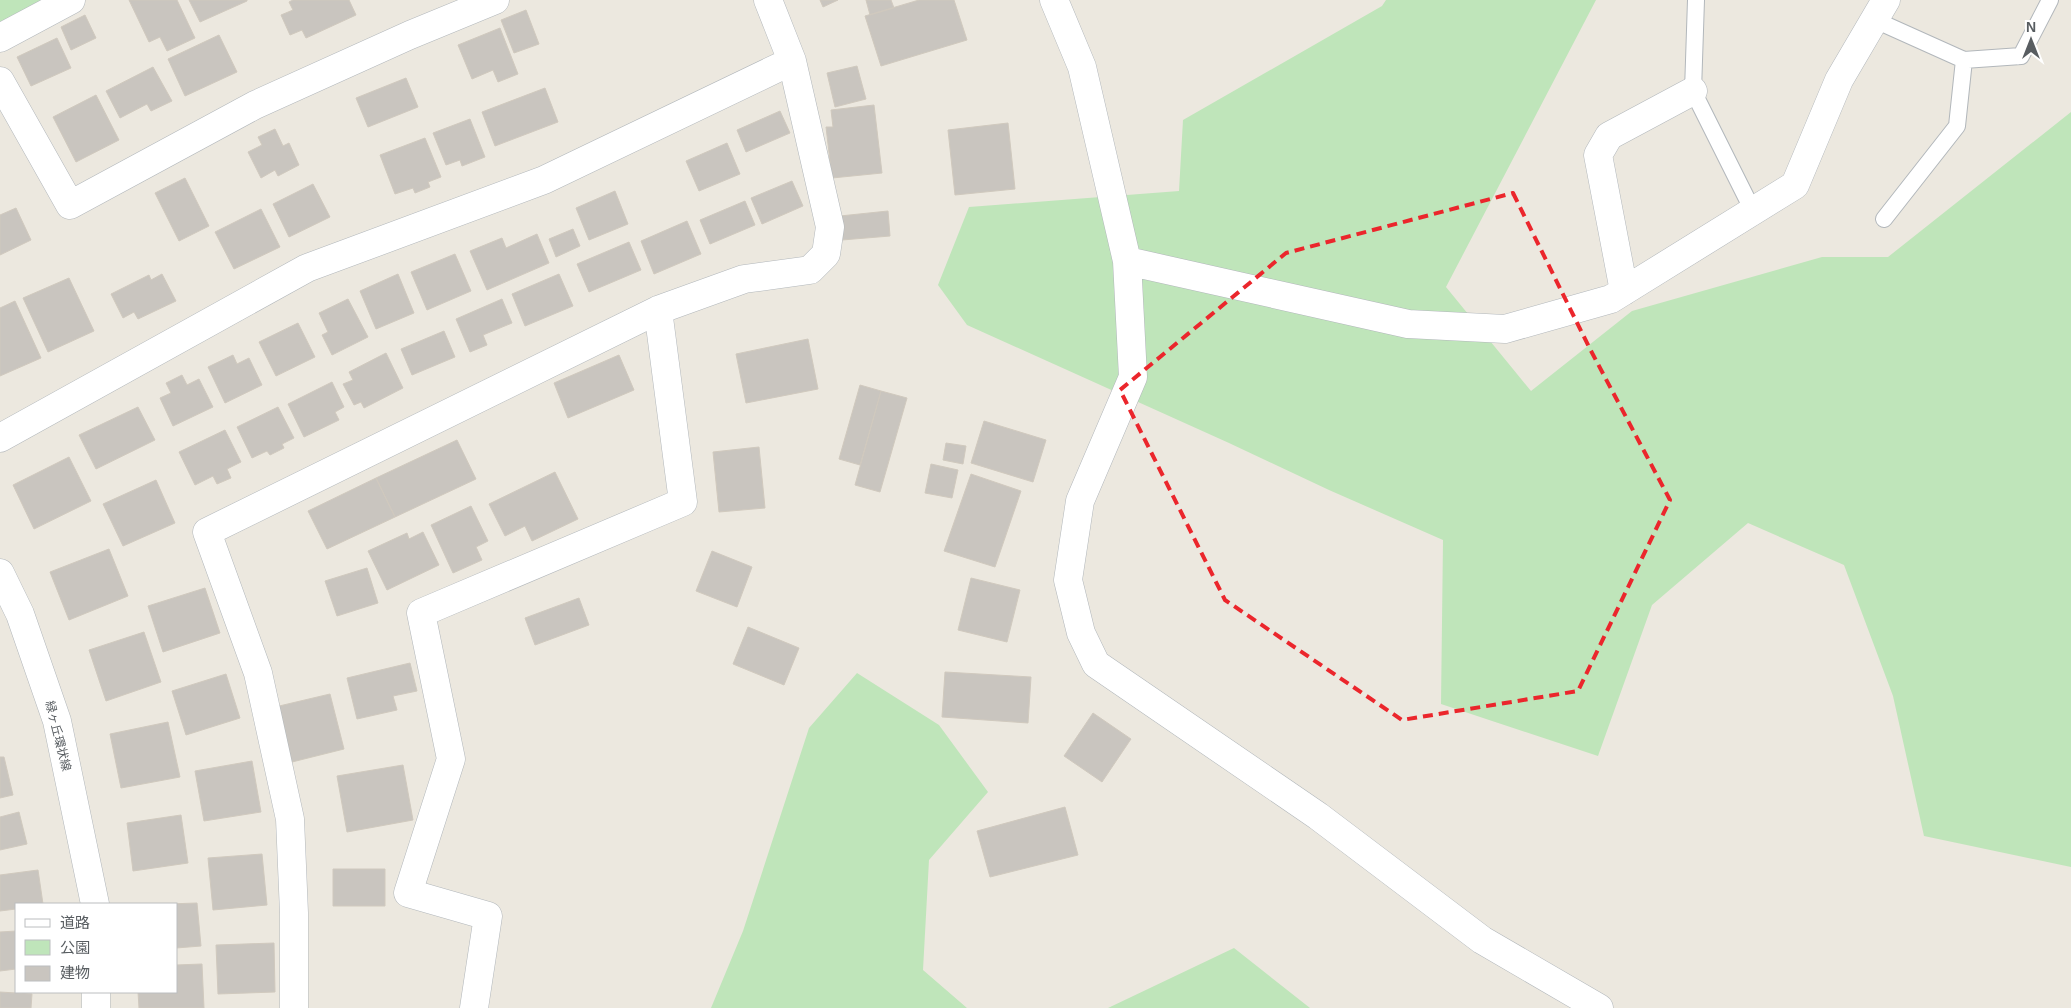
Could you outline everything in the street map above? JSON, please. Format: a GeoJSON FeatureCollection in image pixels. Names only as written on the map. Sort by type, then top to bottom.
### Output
{"type":"FeatureCollection","features":[{"type":"Feature","properties":{"kind":"street"},"geometry":{"type":"LineString","coordinates":[[0,38],[71,0]]}},
{"type":"Feature","properties":{"kind":"street"},"geometry":{"type":"LineString","coordinates":[[0,81],[70,205],[255,105],[410,35],[495,0]]}},
{"type":"Feature","properties":{"kind":"street"},"geometry":{"type":"LineString","coordinates":[[294,1008],[294,914],[290,819],[258,673],[207,532],[658,310],[744,279],[810,270],[826,254],[830,227],[792,61],[768,0]]}},
{"type":"Feature","properties":{"kind":"street"},"geometry":{"type":"LineString","coordinates":[[1054,0],[1082,67],[1127,261],[1133,377],[1080,502],[1068,580],[1082,633],[1096,664],[1318,816],[1482,940],[1599,1008]]}},
{"type":"Feature","properties":{"kind":"street"},"geometry":{"type":"LineString","coordinates":[[1127,261],[1408,324],[1506,329],[1611,299],[1795,185],[1839,80],[1881,10]]}},
{"type":"Feature","properties":{"kind":"street"},"geometry":{"type":"LineString","coordinates":[[0,438],[306,268],[544,180],[792,61]]}},
{"type":"Feature","properties":{"kind":"street"},"geometry":{"type":"LineString","coordinates":[[1624,291],[1598,155],[1609,136],[1694,91]]}},
{"type":"Feature","properties":{"kind":"street"},"geometry":{"type":"LineString","coordinates":[[474,1008],[488,916],[408,893],[451,759],[421,613],[683,502],[658,310]]}},
{"type":"Feature","properties":{"kind":"street","name":"緑ヶ丘環状線"},"geometry":{"type":"LineString","coordinates":[[0,574],[20,614],[57,721],[95,903]]}},
{"type":"Feature","properties":{"kind":"street"},"geometry":{"type":"LineString","coordinates":[[96,993],[96,1008]]}},
{"type":"Feature","properties":{"kind":"lane"},"geometry":{"type":"LineString","coordinates":[[1696,0],[1694,91],[1753,211]]}},
{"type":"Feature","properties":{"kind":"lane"},"geometry":{"type":"LineString","coordinates":[[1881,10],[1964,60],[2021,56],[2050,0]]}},
{"type":"Feature","properties":{"kind":"lane"},"geometry":{"type":"LineString","coordinates":[[1884,219],[1957,126],[1964,60]]}},
{"type":"Feature","properties":{"kind":"highlighted area"},"geometry":{"type":"Polygon","coordinates":[[[1513,193],[1590,349],[1670,500],[1578,691],[1402,720],[1225,600],[1120,390],[1286,253],[1513,193]]]}},
{"type":"Feature","properties":{"kind":"green space"},"geometry":{"type":"Polygon","coordinates":[[[0,0],[42,0],[0,22],[0,0]]]}},
{"type":"Feature","properties":{"kind":"green space"},"geometry":{"type":"Polygon","coordinates":[[[1386,0],[1596,0],[1446,287],[1531,391],[1632,311],[1822,257],[1888,257],[2071,112],[2071,867],[1924,836],[1893,696],[1844,565],[1748,523],[1652,605],[1598,756],[1441,704],[1443,540],[967,325],[938,285],[969,207],[1179,191],[1183,120],[1382,6],[1386,0]]]}},
{"type":"Feature","properties":{"kind":"green space"},"geometry":{"type":"Polygon","coordinates":[[[857,673],[939,725],[988,792],[929,860],[923,970],[967,1008],[711,1008],[743,931],[809,728],[857,673]]]}},
{"type":"Feature","properties":{"kind":"green space"},"geometry":{"type":"Polygon","coordinates":[[[1234,948],[1310,1008],[1108,1008],[1234,948]]]}},
{"type":"Feature","properties":{"kind":"building"},"geometry":{"type":"Polygon","coordinates":[[[129,0],[177,0],[195,38],[167,51],[160,37],[149,42],[129,0]]]}},
{"type":"Feature","properties":{"kind":"building"},"geometry":{"type":"Polygon","coordinates":[[[189,0],[247,0],[247,1],[200,22],[189,0]]]}},
{"type":"Feature","properties":{"kind":"building"},"geometry":{"type":"Polygon","coordinates":[[[293,0],[349,0],[356,15],[306,38],[302,30],[290,35],[281,15],[293,10],[289,2],[293,0]]]}},
{"type":"Feature","properties":{"kind":"building"},"geometry":{"type":"Polygon","coordinates":[[[820,0],[838,0],[823,7],[820,0]]]}},
{"type":"Feature","properties":{"kind":"building"},"geometry":{"type":"Polygon","coordinates":[[[866,0],[891,0],[894,8],[870,15],[866,0]]]}},
{"type":"Feature","properties":{"kind":"building"},"geometry":{"type":"Polygon","coordinates":[[[919,0],[954,0],[967,40],[881,66],[865,16],[919,0]]]}},
{"type":"Feature","properties":{"kind":"building"},"geometry":{"type":"Polygon","coordinates":[[[526,10],[539,44],[514,53],[501,20],[526,10]]]}},
{"type":"Feature","properties":{"kind":"building"},"geometry":{"type":"Polygon","coordinates":[[[85,15],[96,38],[71,50],[61,27],[85,15]]]}},
{"type":"Feature","properties":{"kind":"building"},"geometry":{"type":"Polygon","coordinates":[[[500,28],[518,74],[498,82],[493,70],[472,79],[458,45],[500,28]]]}},
{"type":"Feature","properties":{"kind":"building"},"geometry":{"type":"Polygon","coordinates":[[[219,35],[237,72],[185,96],[168,59],[219,35]]]}},
{"type":"Feature","properties":{"kind":"building"},"geometry":{"type":"Polygon","coordinates":[[[57,38],[71,68],[31,86],[17,57],[57,38]]]}},
{"type":"Feature","properties":{"kind":"building"},"geometry":{"type":"Polygon","coordinates":[[[857,66],[866,99],[835,107],[827,73],[857,66]]]}},
{"type":"Feature","properties":{"kind":"building"},"geometry":{"type":"Polygon","coordinates":[[[153,67],[172,101],[151,111],[147,104],[120,118],[106,91],[153,67]]]}},
{"type":"Feature","properties":{"kind":"building"},"geometry":{"type":"Polygon","coordinates":[[[406,78],[418,107],[368,127],[356,98],[406,78]]]}},
{"type":"Feature","properties":{"kind":"building"},"geometry":{"type":"Polygon","coordinates":[[[545,88],[558,122],[495,146],[482,112],[545,88]]]}},
{"type":"Feature","properties":{"kind":"building"},"geometry":{"type":"Polygon","coordinates":[[[96,95],[119,140],[76,162],[53,117],[96,95]]]}},
{"type":"Feature","properties":{"kind":"building"},"geometry":{"type":"Polygon","coordinates":[[[874,105],[882,173],[832,178],[826,127],[833,127],[831,110],[874,105]]]}},
{"type":"Feature","properties":{"kind":"building"},"geometry":{"type":"Polygon","coordinates":[[[780,111],[790,133],[746,152],[737,130],[780,111]]]}},
{"type":"Feature","properties":{"kind":"building"},"geometry":{"type":"Polygon","coordinates":[[[470,119],[485,157],[462,166],[460,160],[446,165],[433,133],[470,119]]]}},
{"type":"Feature","properties":{"kind":"building"},"geometry":{"type":"Polygon","coordinates":[[[1008,123],[1015,189],[955,195],[948,130],[1008,123]]]}},
{"type":"Feature","properties":{"kind":"building"},"geometry":{"type":"Polygon","coordinates":[[[275,129],[283,146],[289,143],[299,165],[278,176],[275,170],[261,178],[248,152],[262,145],[258,137],[275,129]]]}},
{"type":"Feature","properties":{"kind":"building"},"geometry":{"type":"Polygon","coordinates":[[[425,138],[441,177],[428,182],[430,187],[415,193],[413,188],[395,194],[380,155],[425,138]]]}},
{"type":"Feature","properties":{"kind":"building"},"geometry":{"type":"Polygon","coordinates":[[[727,143],[740,174],[699,191],[686,161],[727,143]]]}},
{"type":"Feature","properties":{"kind":"building"},"geometry":{"type":"Polygon","coordinates":[[[185,178],[209,226],[179,241],[155,193],[185,178]]]}},
{"type":"Feature","properties":{"kind":"building"},"geometry":{"type":"Polygon","coordinates":[[[792,181],[803,206],[762,224],[751,198],[792,181]]]}},
{"type":"Feature","properties":{"kind":"building"},"geometry":{"type":"Polygon","coordinates":[[[313,184],[330,217],[289,237],[273,204],[313,184]]]}},
{"type":"Feature","properties":{"kind":"building"},"geometry":{"type":"Polygon","coordinates":[[[615,191],[628,224],[589,240],[576,208],[615,191]]]}},
{"type":"Feature","properties":{"kind":"building"},"geometry":{"type":"Polygon","coordinates":[[[745,201],[755,225],[710,244],[700,220],[745,201]]]}},
{"type":"Feature","properties":{"kind":"building"},"geometry":{"type":"Polygon","coordinates":[[[16,208],[31,240],[0,255],[0,215],[16,208]]]}},
{"type":"Feature","properties":{"kind":"building"},"geometry":{"type":"Polygon","coordinates":[[[261,209],[280,247],[234,269],[215,232],[261,209]]]}},
{"type":"Feature","properties":{"kind":"building"},"geometry":{"type":"Polygon","coordinates":[[[888,211],[890,236],[842,240],[840,216],[888,211]]]}},
{"type":"Feature","properties":{"kind":"building"},"geometry":{"type":"Polygon","coordinates":[[[687,221],[701,254],[654,274],[641,241],[687,221]]]}},
{"type":"Feature","properties":{"kind":"building"},"geometry":{"type":"Polygon","coordinates":[[[573,229],[580,246],[556,257],[549,239],[573,229]]]}},
{"type":"Feature","properties":{"kind":"building"},"geometry":{"type":"Polygon","coordinates":[[[537,234],[549,263],[487,290],[470,251],[502,238],[506,248],[537,234]]]}},
{"type":"Feature","properties":{"kind":"building"},"geometry":{"type":"Polygon","coordinates":[[[629,242],[641,270],[589,292],[577,264],[629,242]]]}},
{"type":"Feature","properties":{"kind":"building"},"geometry":{"type":"Polygon","coordinates":[[[455,254],[471,291],[427,310],[411,272],[455,254]]]}},
{"type":"Feature","properties":{"kind":"building"},"geometry":{"type":"Polygon","coordinates":[[[162,274],[176,301],[138,319],[134,312],[123,318],[111,294],[149,275],[151,280],[162,274]]]}},
{"type":"Feature","properties":{"kind":"building"},"geometry":{"type":"Polygon","coordinates":[[[398,274],[414,313],[376,329],[360,291],[398,274]]]}},
{"type":"Feature","properties":{"kind":"building"},"geometry":{"type":"Polygon","coordinates":[[[559,274],[573,306],[525,326],[512,294],[559,274]]]}},
{"type":"Feature","properties":{"kind":"building"},"geometry":{"type":"Polygon","coordinates":[[[69,278],[94,331],[48,352],[23,298],[69,278]]]}},
{"type":"Feature","properties":{"kind":"building"},"geometry":{"type":"Polygon","coordinates":[[[348,299],[368,337],[332,355],[322,335],[328,332],[319,313],[348,299]]]}},
{"type":"Feature","properties":{"kind":"building"},"geometry":{"type":"Polygon","coordinates":[[[502,299],[512,323],[483,335],[487,345],[470,352],[456,319],[502,299]]]}},
{"type":"Feature","properties":{"kind":"building"},"geometry":{"type":"Polygon","coordinates":[[[15,301],[41,358],[0,376],[0,308],[15,301]]]}},
{"type":"Feature","properties":{"kind":"building"},"geometry":{"type":"Polygon","coordinates":[[[298,323],[315,357],[276,376],[259,342],[298,323]]]}},
{"type":"Feature","properties":{"kind":"building"},"geometry":{"type":"Polygon","coordinates":[[[444,331],[455,357],[412,375],[401,349],[444,331]]]}},
{"type":"Feature","properties":{"kind":"building"},"geometry":{"type":"Polygon","coordinates":[[[808,339],[818,389],[746,403],[736,354],[808,339]]]}},
{"type":"Feature","properties":{"kind":"building"},"geometry":{"type":"Polygon","coordinates":[[[386,353],[403,388],[364,408],[361,402],[354,405],[343,384],[353,380],[349,372],[386,353]]]}},
{"type":"Feature","properties":{"kind":"building"},"geometry":{"type":"Polygon","coordinates":[[[233,355],[237,364],[249,358],[262,385],[225,403],[208,367],[233,355]]]}},
{"type":"Feature","properties":{"kind":"building"},"geometry":{"type":"Polygon","coordinates":[[[619,355],[634,390],[568,418],[554,383],[619,355]]]}},
{"type":"Feature","properties":{"kind":"building"},"geometry":{"type":"Polygon","coordinates":[[[182,375],[187,385],[199,379],[213,407],[173,426],[160,398],[171,393],[166,383],[182,375]]]}},
{"type":"Feature","properties":{"kind":"building"},"geometry":{"type":"Polygon","coordinates":[[[332,382],[344,407],[335,412],[339,420],[304,437],[288,404],[332,382]]]}},
{"type":"Feature","properties":{"kind":"building"},"geometry":{"type":"Polygon","coordinates":[[[860,385],[881,391],[860,465],[839,459],[860,385]]]}},
{"type":"Feature","properties":{"kind":"building"},"geometry":{"type":"Polygon","coordinates":[[[881,391],[907,398],[880,492],[855,485],[881,391]]]}},
{"type":"Feature","properties":{"kind":"building"},"geometry":{"type":"Polygon","coordinates":[[[138,407],[155,440],[96,469],[79,435],[138,407]]]}},
{"type":"Feature","properties":{"kind":"building"},"geometry":{"type":"Polygon","coordinates":[[[278,407],[294,438],[282,444],[284,448],[270,455],[267,451],[252,458],[237,427],[278,407]]]}},
{"type":"Feature","properties":{"kind":"building"},"geometry":{"type":"Polygon","coordinates":[[[984,421],[1046,440],[1033,482],[971,463],[984,421]]]}},
{"type":"Feature","properties":{"kind":"building"},"geometry":{"type":"Polygon","coordinates":[[[225,430],[241,462],[227,469],[231,478],[217,484],[213,476],[195,485],[179,452],[225,430]]]}},
{"type":"Feature","properties":{"kind":"building"},"geometry":{"type":"Polygon","coordinates":[[[457,440],[476,479],[395,517],[376,478],[457,440]]]}},
{"type":"Feature","properties":{"kind":"building"},"geometry":{"type":"Polygon","coordinates":[[[946,443],[966,446],[963,464],[943,460],[946,443]]]}},
{"type":"Feature","properties":{"kind":"building"},"geometry":{"type":"Polygon","coordinates":[[[759,447],[765,508],[719,512],[713,452],[759,447]]]}},
{"type":"Feature","properties":{"kind":"building"},"geometry":{"type":"Polygon","coordinates":[[[69,457],[91,501],[34,529],[13,485],[69,457]]]}},
{"type":"Feature","properties":{"kind":"building"},"geometry":{"type":"Polygon","coordinates":[[[931,464],[958,470],[952,498],[925,493],[931,464]]]}},
{"type":"Feature","properties":{"kind":"building"},"geometry":{"type":"Polygon","coordinates":[[[555,472],[578,519],[532,541],[525,526],[505,536],[489,504],[555,472]]]}},
{"type":"Feature","properties":{"kind":"building"},"geometry":{"type":"Polygon","coordinates":[[[971,474],[1021,491],[995,567],[944,551],[971,474]]]}},
{"type":"Feature","properties":{"kind":"building"},"geometry":{"type":"Polygon","coordinates":[[[376,478],[395,517],[327,549],[308,511],[376,478]]]}},
{"type":"Feature","properties":{"kind":"building"},"geometry":{"type":"Polygon","coordinates":[[[156,480],[175,523],[123,546],[103,504],[156,480]]]}},
{"type":"Feature","properties":{"kind":"building"},"geometry":{"type":"Polygon","coordinates":[[[471,506],[488,541],[476,547],[482,560],[453,573],[431,525],[471,506]]]}},
{"type":"Feature","properties":{"kind":"building"},"geometry":{"type":"Polygon","coordinates":[[[423,532],[439,565],[387,590],[368,551],[407,533],[409,539],[423,532]]]}},
{"type":"Feature","properties":{"kind":"building"},"geometry":{"type":"Polygon","coordinates":[[[109,549],[128,596],[69,620],[50,572],[109,549]]]}},
{"type":"Feature","properties":{"kind":"building"},"geometry":{"type":"Polygon","coordinates":[[[712,551],[752,567],[737,607],[696,591],[712,551]]]}},
{"type":"Feature","properties":{"kind":"building"},"geometry":{"type":"Polygon","coordinates":[[[367,568],[378,603],[337,616],[325,581],[367,568]]]}},
{"type":"Feature","properties":{"kind":"building"},"geometry":{"type":"Polygon","coordinates":[[[971,578],[1020,590],[1007,642],[958,630],[971,578]]]}},
{"type":"Feature","properties":{"kind":"building"},"geometry":{"type":"Polygon","coordinates":[[[205,588],[220,633],[163,652],[148,606],[205,588]]]}},
{"type":"Feature","properties":{"kind":"building"},"geometry":{"type":"Polygon","coordinates":[[[579,598],[589,625],[535,645],[525,618],[579,598]]]}},
{"type":"Feature","properties":{"kind":"building"},"geometry":{"type":"Polygon","coordinates":[[[748,627],[799,648],[784,685],[733,664],[748,627]]]}},
{"type":"Feature","properties":{"kind":"building"},"geometry":{"type":"Polygon","coordinates":[[[144,632],[161,682],[106,701],[89,650],[144,632]]]}},
{"type":"Feature","properties":{"kind":"building"},"geometry":{"type":"Polygon","coordinates":[[[410,663],[417,691],[393,696],[397,710],[357,719],[347,678],[410,663]]]}},
{"type":"Feature","properties":{"kind":"building"},"geometry":{"type":"Polygon","coordinates":[[[945,672],[1031,677],[1028,723],[942,717],[945,672]]]}},
{"type":"Feature","properties":{"kind":"building"},"geometry":{"type":"Polygon","coordinates":[[[226,674],[240,718],[186,735],[172,691],[226,674]]]}},
{"type":"Feature","properties":{"kind":"building"},"geometry":{"type":"Polygon","coordinates":[[[330,694],[344,749],[288,763],[275,707],[330,694]]]}},
{"type":"Feature","properties":{"kind":"building"},"geometry":{"type":"Polygon","coordinates":[[[1093,713],[1131,739],[1102,782],[1064,756],[1093,713]]]}},
{"type":"Feature","properties":{"kind":"building"},"geometry":{"type":"Polygon","coordinates":[[[168,722],[180,777],[121,788],[110,734],[168,722]]]}},
{"type":"Feature","properties":{"kind":"building"},"geometry":{"type":"Polygon","coordinates":[[[0,757],[4,757],[13,795],[0,798],[0,757]]]}},
{"type":"Feature","properties":{"kind":"building"},"geometry":{"type":"Polygon","coordinates":[[[252,761],[261,812],[204,821],[195,771],[252,761]]]}},
{"type":"Feature","properties":{"kind":"building"},"geometry":{"type":"Polygon","coordinates":[[[403,765],[413,820],[347,832],[337,776],[403,765]]]}},
{"type":"Feature","properties":{"kind":"building"},"geometry":{"type":"Polygon","coordinates":[[[1065,807],[1078,855],[990,877],[977,831],[1065,807]]]}},
{"type":"Feature","properties":{"kind":"building"},"geometry":{"type":"Polygon","coordinates":[[[19,812],[27,844],[0,850],[0,817],[19,812]]]}},
{"type":"Feature","properties":{"kind":"building"},"geometry":{"type":"Polygon","coordinates":[[[181,815],[188,863],[133,871],[127,823],[181,815]]]}},
{"type":"Feature","properties":{"kind":"building"},"geometry":{"type":"Polygon","coordinates":[[[262,854],[267,905],[213,910],[208,858],[262,854]]]}},
{"type":"Feature","properties":{"kind":"building"},"geometry":{"type":"Polygon","coordinates":[[[333,869],[385,869],[385,906],[333,906],[333,869]]]}},
{"type":"Feature","properties":{"kind":"building"},"geometry":{"type":"Polygon","coordinates":[[[38,870],[43,903],[15,903],[15,909],[0,911],[0,875],[38,870]]]}},
{"type":"Feature","properties":{"kind":"building"},"geometry":{"type":"Polygon","coordinates":[[[197,903],[201,946],[178,948],[178,904],[197,903]]]}},
{"type":"Feature","properties":{"kind":"building"},"geometry":{"type":"Polygon","coordinates":[[[15,931],[15,969],[0,971],[0,932],[15,931]]]}},
{"type":"Feature","properties":{"kind":"building"},"geometry":{"type":"Polygon","coordinates":[[[274,943],[275,992],[218,994],[216,945],[274,943]]]}},
{"type":"Feature","properties":{"kind":"building"},"geometry":{"type":"Polygon","coordinates":[[[202,964],[204,1008],[139,1008],[138,993],[178,993],[178,965],[202,964]]]}},
{"type":"Feature","properties":{"kind":"building"},"geometry":{"type":"Polygon","coordinates":[[[0,992],[32,994],[31,1008],[0,1008],[0,992]]]}}]}
